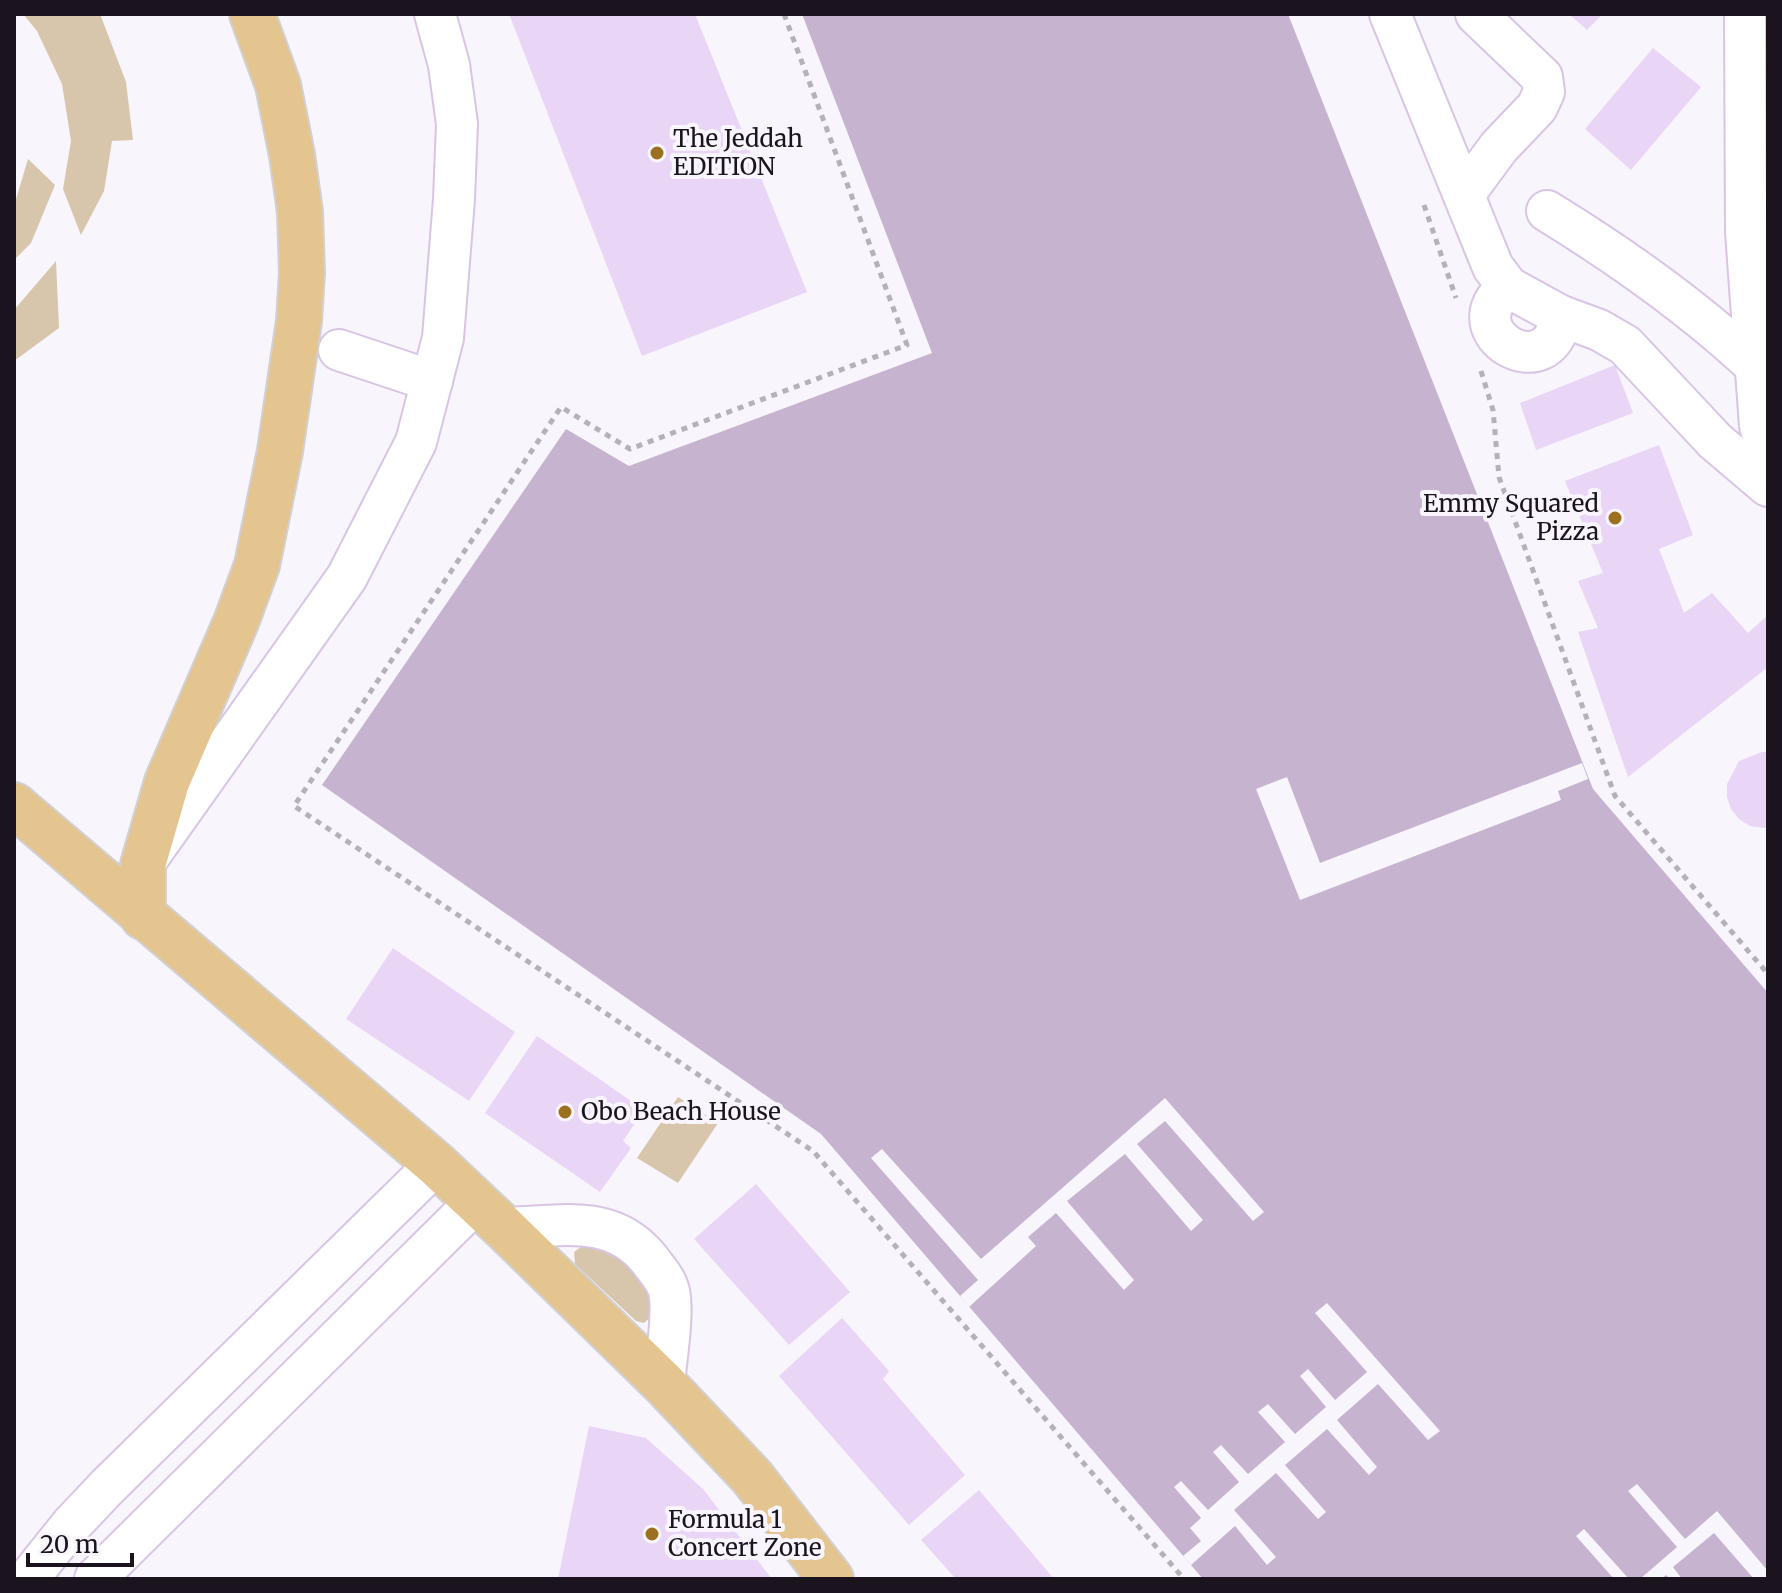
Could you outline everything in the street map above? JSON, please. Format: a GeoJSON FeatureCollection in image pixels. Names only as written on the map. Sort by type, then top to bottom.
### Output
{"type":"FeatureCollection","features":[{"type":"Feature","properties":{"kind":"main road"},"geometry":{"type":"LineString","coordinates":[[143,917],[143,865],[167,782],[236,622],[257,565],[280,451],[299,321],[302,273],[296,183],[278,85],[252,14]]}},
{"type":"Feature","properties":{"kind":"main road"},"geometry":{"type":"LineString","coordinates":[[14,805],[436,1164],[490,1215],[664,1384],[752,1477],[831,1579]]}},
{"type":"Feature","properties":{"kind":"street"},"geometry":{"type":"LineString","coordinates":[[143,865],[347,577],[416,442],[443,338],[454,199],[457,124],[449,65],[435,14]]}},
{"type":"Feature","properties":{"kind":"street"},"geometry":{"type":"LineString","coordinates":[[1390,14],[1493,267],[1508,287],[1561,316],[1599,330],[1625,345],[1715,441],[1768,486]]}},
{"type":"Feature","properties":{"kind":"street"},"geometry":{"type":"LineString","coordinates":[[1465,193],[1499,147],[1537,107],[1544,92],[1542,77],[1476,14]]}},
{"type":"Feature","properties":{"kind":"street"},"geometry":{"type":"LineString","coordinates":[[1745,14],[1757,241],[1760,426],[1768,452]]}},
{"type":"Feature","properties":{"kind":"street"},"geometry":{"type":"LineString","coordinates":[[1547,211],[1677,297],[1761,371]]}},
{"type":"Feature","properties":{"kind":"street"},"geometry":{"type":"LineString","coordinates":[[1508,287],[1499,294],[1494,304],[1491,325],[1496,336],[1512,350],[1523,353],[1544,347],[1554,339],[1561,316]]}},
{"type":"Feature","properties":{"kind":"street"},"geometry":{"type":"LineString","coordinates":[[339,350],[432,381]]}},
{"type":"Feature","properties":{"kind":"street"},"geometry":{"type":"LineString","coordinates":[[28,1579],[72,1524],[107,1487],[436,1164]]}},
{"type":"Feature","properties":{"kind":"street"},"geometry":{"type":"LineString","coordinates":[[95,1579],[490,1215],[605,1228],[620,1234],[643,1252],[669,1291],[664,1384]]}},
{"type":"Feature","properties":{"kind":"path"},"geometry":{"type":"LineString","coordinates":[[784,14],[907,345],[630,449],[561,407],[294,806],[813,1151],[1184,1579]]}},
{"type":"Feature","properties":{"kind":"path"},"geometry":{"type":"LineString","coordinates":[[1434,237],[1441,256]]}},
{"type":"Feature","properties":{"kind":"path"},"geometry":{"type":"LineString","coordinates":[[1487,389],[1493,410],[1499,477],[1615,796],[1768,974]]}},
{"type":"Feature","properties":{"kind":"shaded area"},"geometry":{"type":"Polygon","coordinates":[[[23,14],[100,14],[126,82],[133,140],[112,141],[104,191],[81,235],[63,189],[71,141],[62,84],[37,31],[23,14]]]}},
{"type":"Feature","properties":{"kind":"shaded area"},"geometry":{"type":"Polygon","coordinates":[[[802,14],[1288,14],[1593,789],[1768,993],[1768,1579],[1203,1579],[821,1134],[322,785],[566,429],[629,466],[932,353],[802,14]]]}},
{"type":"Feature","properties":{"kind":"shaded area"},"geometry":{"type":"Polygon","coordinates":[[[28,159],[55,185],[31,243],[14,260],[14,206],[28,159]]]}},
{"type":"Feature","properties":{"kind":"shaded area"},"geometry":{"type":"Polygon","coordinates":[[[56,261],[59,328],[14,361],[14,310],[56,261]]]}},
{"type":"Feature","properties":{"kind":"shaded area"},"geometry":{"type":"Polygon","coordinates":[[[678,1097],[718,1123],[678,1183],[637,1158],[678,1097]]]}},
{"type":"Feature","properties":{"kind":"shaded area"},"geometry":{"type":"Polygon","coordinates":[[[585,1244],[621,1260],[648,1288],[655,1313],[644,1323],[636,1321],[575,1264],[574,1252],[585,1244]]]}},
{"type":"Feature","properties":{"kind":"pier"},"geometry":{"type":"Polygon","coordinates":[[[1582,763],[1588,779],[1558,791],[1561,800],[1300,900],[1256,789],[1287,777],[1320,863],[1582,763]]]}},
{"type":"Feature","properties":{"kind":"pier"},"geometry":{"type":"Polygon","coordinates":[[[1165,1098],[1264,1212],[1253,1221],[1165,1121],[1137,1144],[1203,1220],[1191,1231],[1125,1154],[1067,1201],[1134,1280],[1124,1290],[1056,1213],[1028,1237],[1036,1246],[969,1307],[960,1296],[978,1280],[871,1158],[882,1149],[981,1259],[1165,1098]]]}},
{"type":"Feature","properties":{"kind":"pier"},"geometry":{"type":"Polygon","coordinates":[[[1327,1303],[1440,1431],[1428,1440],[1378,1384],[1337,1420],[1377,1467],[1369,1475],[1327,1429],[1285,1465],[1326,1512],[1318,1519],[1276,1473],[1234,1510],[1276,1557],[1267,1565],[1235,1526],[1191,1565],[1183,1556],[1201,1541],[1190,1528],[1201,1518],[1174,1487],[1181,1481],[1208,1510],[1239,1482],[1213,1452],[1221,1445],[1248,1474],[1285,1442],[1258,1412],[1268,1404],[1295,1434],[1326,1407],[1300,1376],[1308,1369],[1335,1400],[1367,1372],[1315,1313],[1327,1303]]]}},
{"type":"Feature","properties":{"kind":"pier"},"geometry":{"type":"Polygon","coordinates":[[[1637,1484],[1685,1539],[1717,1511],[1768,1571],[1768,1575],[1764,1579],[1754,1579],[1714,1533],[1673,1567],[1682,1579],[1670,1579],[1666,1575],[1661,1579],[1640,1579],[1677,1547],[1628,1491],[1637,1484]]]}},
{"type":"Feature","properties":{"kind":"pier"},"geometry":{"type":"Polygon","coordinates":[[[1584,1529],[1629,1579],[1614,1579],[1576,1536],[1584,1529]]]}},
{"type":"Feature","properties":{"kind":"building","name":"The Jeddah EDITION"},"geometry":{"type":"Polygon","coordinates":[[[509,14],[695,14],[807,292],[642,356],[509,14]]]}},
{"type":"Feature","properties":{"kind":"building"},"geometry":{"type":"Polygon","coordinates":[[[1569,14],[1603,14],[1587,30],[1569,14]]]}},
{"type":"Feature","properties":{"kind":"building"},"geometry":{"type":"Polygon","coordinates":[[[1653,48],[1701,87],[1631,170],[1585,129],[1653,48]]]}},
{"type":"Feature","properties":{"kind":"building"},"geometry":{"type":"Polygon","coordinates":[[[1615,365],[1633,413],[1536,450],[1520,403],[1615,365]]]}},
{"type":"Feature","properties":{"kind":"building"},"geometry":{"type":"Polygon","coordinates":[[[1659,445],[1693,535],[1659,549],[1684,613],[1712,593],[1748,633],[1768,615],[1768,667],[1628,777],[1578,632],[1598,628],[1578,581],[1603,573],[1565,481],[1659,445]]]}},
{"type":"Feature","properties":{"kind":"building"},"geometry":{"type":"Polygon","coordinates":[[[1768,752],[1768,827],[1763,828],[1750,826],[1739,819],[1727,797],[1727,784],[1739,761],[1768,752]]]}},
{"type":"Feature","properties":{"kind":"building"},"geometry":{"type":"Polygon","coordinates":[[[393,948],[515,1032],[469,1101],[346,1019],[393,948]]]}},
{"type":"Feature","properties":{"kind":"building"},"geometry":{"type":"Polygon","coordinates":[[[537,1036],[644,1110],[623,1141],[631,1148],[600,1192],[485,1113],[537,1036]]]}},
{"type":"Feature","properties":{"kind":"building"},"geometry":{"type":"Polygon","coordinates":[[[756,1184],[850,1292],[789,1345],[694,1239],[756,1184]]]}},
{"type":"Feature","properties":{"kind":"building"},"geometry":{"type":"Polygon","coordinates":[[[842,1318],[889,1371],[883,1379],[965,1475],[909,1525],[779,1376],[842,1318]]]}},
{"type":"Feature","properties":{"kind":"building","name":"Formula 1 Concert Zone"},"geometry":{"type":"Polygon","coordinates":[[[589,1426],[646,1438],[703,1489],[772,1579],[558,1579],[589,1426]]]}},
{"type":"Feature","properties":{"kind":"building"},"geometry":{"type":"Polygon","coordinates":[[[979,1490],[1054,1579],[956,1579],[921,1540],[979,1490]]]}},
{"type":"Feature","properties":{"kind":"place","name":"The Jeddah EDITION"},"geometry":{"type":"Point","coordinates":[657,153]}},
{"type":"Feature","properties":{"kind":"place","name":"Emmy Squared Pizza"},"geometry":{"type":"Point","coordinates":[1615,518]}},
{"type":"Feature","properties":{"kind":"place","name":"Obo Beach House"},"geometry":{"type":"Point","coordinates":[565,1112]}},
{"type":"Feature","properties":{"kind":"place","name":"Formula 1 Concert Zone"},"geometry":{"type":"Point","coordinates":[652,1534]}}]}
